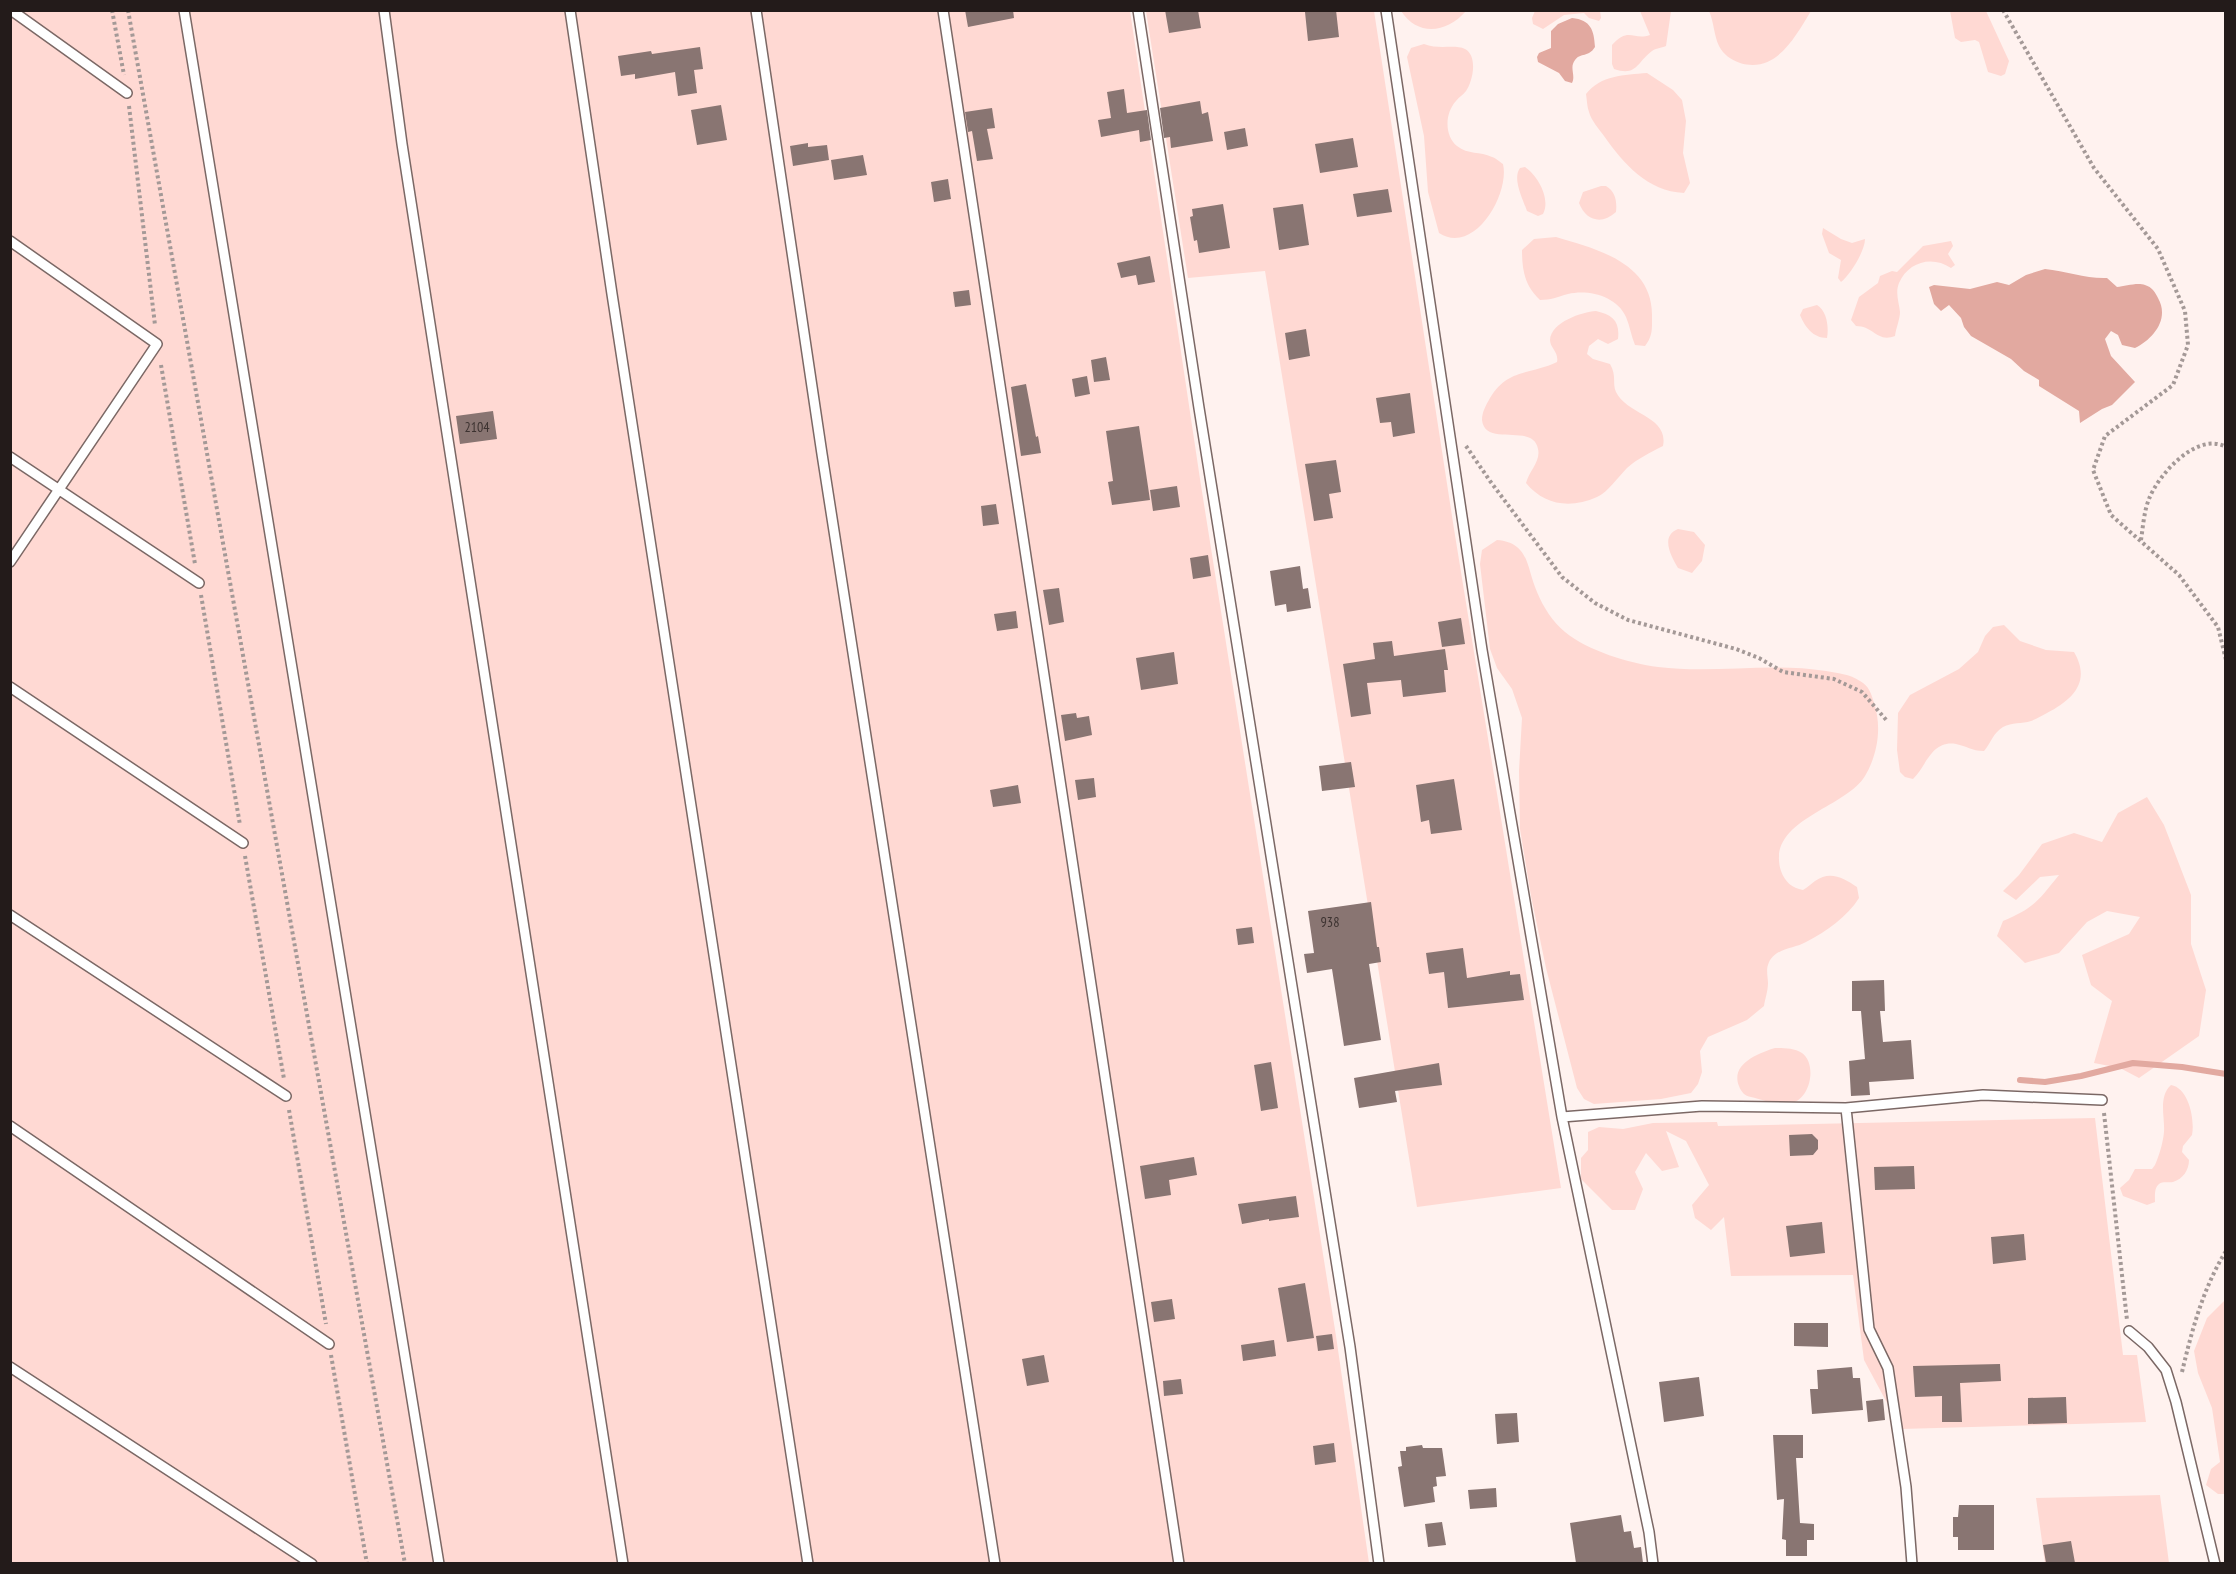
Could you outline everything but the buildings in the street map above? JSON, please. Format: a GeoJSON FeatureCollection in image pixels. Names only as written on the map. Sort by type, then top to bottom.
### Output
{"type":"FeatureCollection","features":[{"type":"Feature","properties":{"kind":"lane"},"geometry":{"type":"LineString","coordinates":[[10,10],[127,93]]}},
{"type":"Feature","properties":{"kind":"lane"},"geometry":{"type":"LineString","coordinates":[[184,10],[439,1563]]}},
{"type":"Feature","properties":{"kind":"lane"},"geometry":{"type":"LineString","coordinates":[[384,10],[406,167],[623,1563]]}},
{"type":"Feature","properties":{"kind":"lane"},"geometry":{"type":"LineString","coordinates":[[570,10],[622,365],[808,1563]]}},
{"type":"Feature","properties":{"kind":"lane"},"geometry":{"type":"LineString","coordinates":[[756,10],[824,466],[995,1563]]}},
{"type":"Feature","properties":{"kind":"lane"},"geometry":{"type":"LineString","coordinates":[[943,10],[1179,1563]]}},
{"type":"Feature","properties":{"kind":"lane"},"geometry":{"type":"LineString","coordinates":[[1138,10],[1350,1347],[1379,1563]]}},
{"type":"Feature","properties":{"kind":"lane"},"geometry":{"type":"LineString","coordinates":[[1386,10],[1482,650],[1562,1117],[1649,1532],[1653,1563]]}},
{"type":"Feature","properties":{"kind":"lane"},"geometry":{"type":"LineString","coordinates":[[10,241],[158,344],[10,562]]}},
{"type":"Feature","properties":{"kind":"lane"},"geometry":{"type":"LineString","coordinates":[[10,457],[199,583]]}},
{"type":"Feature","properties":{"kind":"lane"},"geometry":{"type":"LineString","coordinates":[[10,687],[243,843]]}},
{"type":"Feature","properties":{"kind":"lane"},"geometry":{"type":"LineString","coordinates":[[10,915],[286,1096]]}},
{"type":"Feature","properties":{"kind":"lane"},"geometry":{"type":"LineString","coordinates":[[1562,1117],[1702,1106],[1846,1108],[1983,1095],[2102,1100]]}},
{"type":"Feature","properties":{"kind":"lane"},"geometry":{"type":"LineString","coordinates":[[1846,1108],[1869,1329],[1888,1368],[1905,1487],[1912,1563]]}},
{"type":"Feature","properties":{"kind":"lane"},"geometry":{"type":"LineString","coordinates":[[10,1126],[329,1344]]}},
{"type":"Feature","properties":{"kind":"lane"},"geometry":{"type":"LineString","coordinates":[[2129,1331],[2148,1347],[2166,1370],[2176,1402],[2215,1563]]}},
{"type":"Feature","properties":{"kind":"lane"},"geometry":{"type":"LineString","coordinates":[[10,1367],[312,1563]]}},
{"type":"Feature","properties":{"kind":"path"},"geometry":{"type":"LineString","coordinates":[[112,10],[127,93],[158,344],[367,1563]]}},
{"type":"Feature","properties":{"kind":"path"},"geometry":{"type":"LineString","coordinates":[[128,10],[405,1563]]}},
{"type":"Feature","properties":{"kind":"path"},"geometry":{"type":"LineString","coordinates":[[2003,10],[2094,168],[2158,249],[2185,311],[2188,345],[2174,385],[2105,436],[2093,470],[2111,515],[2179,575],[2218,627],[2226,660]]}},
{"type":"Feature","properties":{"kind":"path"},"geometry":{"type":"LineString","coordinates":[[2140,541],[2149,499],[2164,473],[2186,452],[2202,445],[2221,444],[2226,447]]}},
{"type":"Feature","properties":{"kind":"path"},"geometry":{"type":"LineString","coordinates":[[1466,445],[1562,577],[1595,603],[1628,620],[1736,649],[1759,658],[1783,672],[1834,679],[1862,692],[1888,722]]}},
{"type":"Feature","properties":{"kind":"path"},"geometry":{"type":"LineString","coordinates":[[2102,1100],[2129,1331]]}},
{"type":"Feature","properties":{"kind":"path"},"geometry":{"type":"LineString","coordinates":[[2176,1402],[2193,1327],[2216,1268],[2226,1251]]}},
{"type":"Feature","properties":{"kind":"shaded area"},"geometry":{"type":"Polygon","coordinates":[[[11,11],[1130,11],[1200,479],[1336,1336],[1369,1563],[11,1564],[11,11]]]}},
{"type":"Feature","properties":{"kind":"shaded area"},"geometry":{"type":"Polygon","coordinates":[[[1146,11],[1374,11],[1454,529],[1561,1188],[1417,1207],[1265,271],[1188,278],[1146,11]]]}},
{"type":"Feature","properties":{"kind":"shaded area"},"geometry":{"type":"Polygon","coordinates":[[[1401,11],[1466,11],[1450,24],[1433,29],[1416,25],[1401,11]]]}},
{"type":"Feature","properties":{"kind":"shaded area"},"geometry":{"type":"Polygon","coordinates":[[[1535,11],[1600,11],[1601,18],[1599,21],[1589,18],[1584,13],[1564,15],[1543,29],[1533,24],[1532,18],[1535,11]]]}},
{"type":"Feature","properties":{"kind":"shaded area"},"geometry":{"type":"Polygon","coordinates":[[[1640,11],[1671,11],[1666,46],[1652,51],[1632,70],[1614,69],[1612,45],[1618,39],[1627,35],[1650,35],[1640,11]]]}},
{"type":"Feature","properties":{"kind":"shaded area"},"geometry":{"type":"Polygon","coordinates":[[[1709,11],[1811,11],[1783,51],[1764,63],[1753,65],[1740,63],[1723,52],[1717,42],[1709,11]]]}},
{"type":"Feature","properties":{"kind":"shaded area"},"geometry":{"type":"Polygon","coordinates":[[[1950,11],[1986,11],[2009,61],[2005,74],[2001,76],[1988,72],[1979,42],[1975,40],[1961,42],[1955,38],[1950,11]]]}},
{"type":"Feature","properties":{"kind":"shaded area"},"geometry":{"type":"Polygon","coordinates":[[[1572,18],[1583,21],[1590,27],[1595,47],[1590,53],[1575,60],[1572,83],[1565,81],[1559,73],[1538,62],[1537,57],[1539,53],[1551,48],[1551,31],[1558,24],[1572,18]]]}},
{"type":"Feature","properties":{"kind":"shaded area"},"geometry":{"type":"Polygon","coordinates":[[[1424,44],[1435,47],[1456,47],[1469,52],[1473,63],[1471,81],[1466,91],[1452,106],[1447,124],[1448,130],[1453,141],[1461,149],[1488,155],[1503,164],[1504,176],[1495,205],[1477,229],[1465,236],[1452,238],[1439,233],[1428,192],[1424,136],[1407,57],[1411,48],[1424,44]]]}},
{"type":"Feature","properties":{"kind":"shaded area"},"geometry":{"type":"Polygon","coordinates":[[[1647,73],[1673,90],[1682,100],[1686,121],[1683,153],[1690,183],[1684,193],[1659,187],[1628,166],[1593,121],[1588,110],[1586,94],[1599,83],[1613,77],[1647,73]]]}},
{"type":"Feature","properties":{"kind":"shaded area"},"geometry":{"type":"Polygon","coordinates":[[[1525,167],[1539,182],[1544,195],[1545,208],[1543,214],[1538,216],[1527,211],[1519,189],[1518,173],[1520,168],[1525,167]]]}},
{"type":"Feature","properties":{"kind":"shaded area"},"geometry":{"type":"Polygon","coordinates":[[[1606,186],[1614,194],[1616,212],[1600,220],[1586,214],[1579,203],[1583,192],[1606,186]]]}},
{"type":"Feature","properties":{"kind":"shaded area"},"geometry":{"type":"Polygon","coordinates":[[[1823,228],[1852,243],[1865,239],[1863,250],[1849,274],[1841,282],[1838,278],[1841,260],[1829,253],[1822,234],[1823,228]]]}},
{"type":"Feature","properties":{"kind":"shaded area"},"geometry":{"type":"Polygon","coordinates":[[[1556,237],[1605,253],[1633,271],[1643,283],[1650,298],[1652,316],[1651,335],[1645,346],[1635,345],[1626,317],[1622,310],[1609,299],[1593,294],[1576,293],[1540,300],[1535,295],[1525,278],[1522,250],[1534,239],[1556,237]]]}},
{"type":"Feature","properties":{"kind":"shaded area"},"geometry":{"type":"Polygon","coordinates":[[[1951,241],[1953,246],[1948,254],[1955,265],[1951,268],[1929,261],[1914,266],[1903,276],[1897,290],[1900,312],[1895,336],[1889,338],[1879,336],[1856,326],[1851,320],[1859,297],[1878,283],[1880,276],[1892,271],[1897,272],[1923,246],[1951,241]]]}},
{"type":"Feature","properties":{"kind":"shaded area"},"geometry":{"type":"Polygon","coordinates":[[[2045,269],[2107,278],[2117,287],[2142,284],[2150,287],[2161,306],[2161,321],[2158,328],[2142,344],[2135,348],[2122,345],[2118,335],[2111,331],[2105,339],[2111,356],[2135,382],[2112,405],[2080,423],[2079,411],[2039,386],[2039,380],[2024,371],[2011,359],[1971,336],[1961,318],[1949,305],[1941,311],[1934,304],[1929,287],[1934,285],[1970,289],[1997,282],[2009,285],[2026,275],[2045,269]]]}},
{"type":"Feature","properties":{"kind":"shaded area"},"geometry":{"type":"Polygon","coordinates":[[[1817,305],[1823,311],[1826,320],[1827,338],[1822,338],[1810,331],[1800,315],[1803,309],[1817,305]]]}},
{"type":"Feature","properties":{"kind":"shaded area"},"geometry":{"type":"Polygon","coordinates":[[[1596,311],[1614,320],[1618,328],[1618,339],[1608,344],[1598,339],[1589,346],[1587,354],[1593,359],[1610,364],[1614,386],[1621,400],[1660,428],[1663,446],[1631,465],[1601,495],[1577,503],[1558,503],[1541,496],[1526,483],[1538,458],[1538,449],[1534,441],[1519,435],[1491,433],[1485,428],[1482,420],[1483,414],[1490,398],[1504,382],[1512,377],[1557,362],[1557,355],[1550,340],[1561,323],[1583,313],[1596,311]]]}},
{"type":"Feature","properties":{"kind":"shaded area"},"geometry":{"type":"Polygon","coordinates":[[[1678,529],[1694,532],[1705,545],[1702,561],[1692,573],[1678,568],[1670,552],[1669,536],[1678,529]]]}},
{"type":"Feature","properties":{"kind":"shaded area"},"geometry":{"type":"Polygon","coordinates":[[[1497,540],[1508,542],[1521,551],[1539,598],[1556,624],[1574,639],[1597,650],[1634,663],[1679,669],[1784,668],[1826,671],[1856,679],[1866,685],[1872,696],[1878,731],[1876,750],[1865,776],[1841,798],[1795,827],[1785,839],[1779,854],[1781,871],[1795,888],[1803,890],[1821,878],[1837,876],[1857,887],[1859,898],[1849,911],[1829,928],[1806,942],[1774,955],[1767,967],[1768,986],[1764,1006],[1747,1020],[1708,1037],[1700,1051],[1702,1072],[1698,1084],[1691,1093],[1661,1099],[1594,1104],[1584,1099],[1577,1088],[1546,968],[1520,829],[1519,771],[1522,718],[1512,689],[1497,668],[1490,649],[1480,564],[1482,550],[1497,540]]]}},
{"type":"Feature","properties":{"kind":"shaded area"},"geometry":{"type":"Polygon","coordinates":[[[2004,625],[2020,641],[2046,650],[2074,652],[2081,672],[2077,688],[2057,708],[2031,721],[2010,724],[2000,729],[1984,751],[1956,744],[1941,746],[1935,750],[1913,779],[1905,777],[1900,772],[1897,750],[1898,713],[1910,695],[1959,669],[1978,652],[1985,636],[1993,627],[2004,625]]]}},
{"type":"Feature","properties":{"kind":"shaded area"},"geometry":{"type":"Polygon","coordinates":[[[2147,797],[2164,825],[2191,895],[2191,944],[2206,990],[2199,1036],[2139,1078],[2120,1068],[2094,1063],[2112,1001],[2091,985],[2082,955],[2129,934],[2140,917],[2107,911],[2087,922],[2059,953],[2025,963],[1997,936],[2003,921],[2035,903],[2059,875],[2040,877],[2016,900],[2003,891],[2019,875],[2042,844],[2074,833],[2102,842],[2118,813],[2147,797]]]}},
{"type":"Feature","properties":{"kind":"shaded area"},"geometry":{"type":"Polygon","coordinates":[[[1775,1048],[1799,1051],[1807,1058],[1810,1080],[1804,1095],[1792,1103],[1777,1103],[1749,1096],[1739,1086],[1737,1078],[1742,1066],[1754,1056],[1775,1048]]]}},
{"type":"Feature","properties":{"kind":"shaded area"},"geometry":{"type":"Polygon","coordinates":[[[2171,1085],[2177,1087],[2186,1098],[2193,1121],[2192,1135],[2183,1146],[2182,1152],[2189,1160],[2189,1164],[2180,1179],[2159,1184],[2155,1202],[2147,1205],[2123,1196],[2120,1188],[2129,1180],[2135,1169],[2152,1169],[2155,1165],[2163,1136],[2163,1101],[2171,1085]]]}},
{"type":"Feature","properties":{"kind":"shaded area"},"geometry":{"type":"Polygon","coordinates":[[[2095,1118],[2123,1355],[2137,1355],[2146,1422],[1901,1429],[1864,1360],[1853,1275],[1731,1276],[1724,1217],[1711,1230],[1695,1218],[1692,1205],[1709,1185],[1686,1141],[1666,1131],[1679,1167],[1662,1171],[1646,1153],[1635,1172],[1643,1189],[1635,1210],[1612,1210],[1581,1179],[1581,1158],[1588,1150],[1588,1132],[1599,1127],[1623,1129],[1653,1123],[1717,1122],[1718,1126],[2095,1118]]]}},
{"type":"Feature","properties":{"kind":"shaded area"},"geometry":{"type":"Polygon","coordinates":[[[2225,1300],[2226,1494],[2218,1494],[2206,1485],[2211,1469],[2220,1462],[2212,1408],[2198,1373],[2194,1351],[2207,1318],[2225,1300]]]}},
{"type":"Feature","properties":{"kind":"shaded area"},"geometry":{"type":"Polygon","coordinates":[[[2160,1495],[2169,1563],[2045,1563],[2036,1498],[2160,1495]]]}},
{"type":"Feature","properties":{"kind":"waterway"},"geometry":{"type":"LineString","coordinates":[[2020,1080],[2045,1082],[2133,1063],[2226,1074]]}}]}
